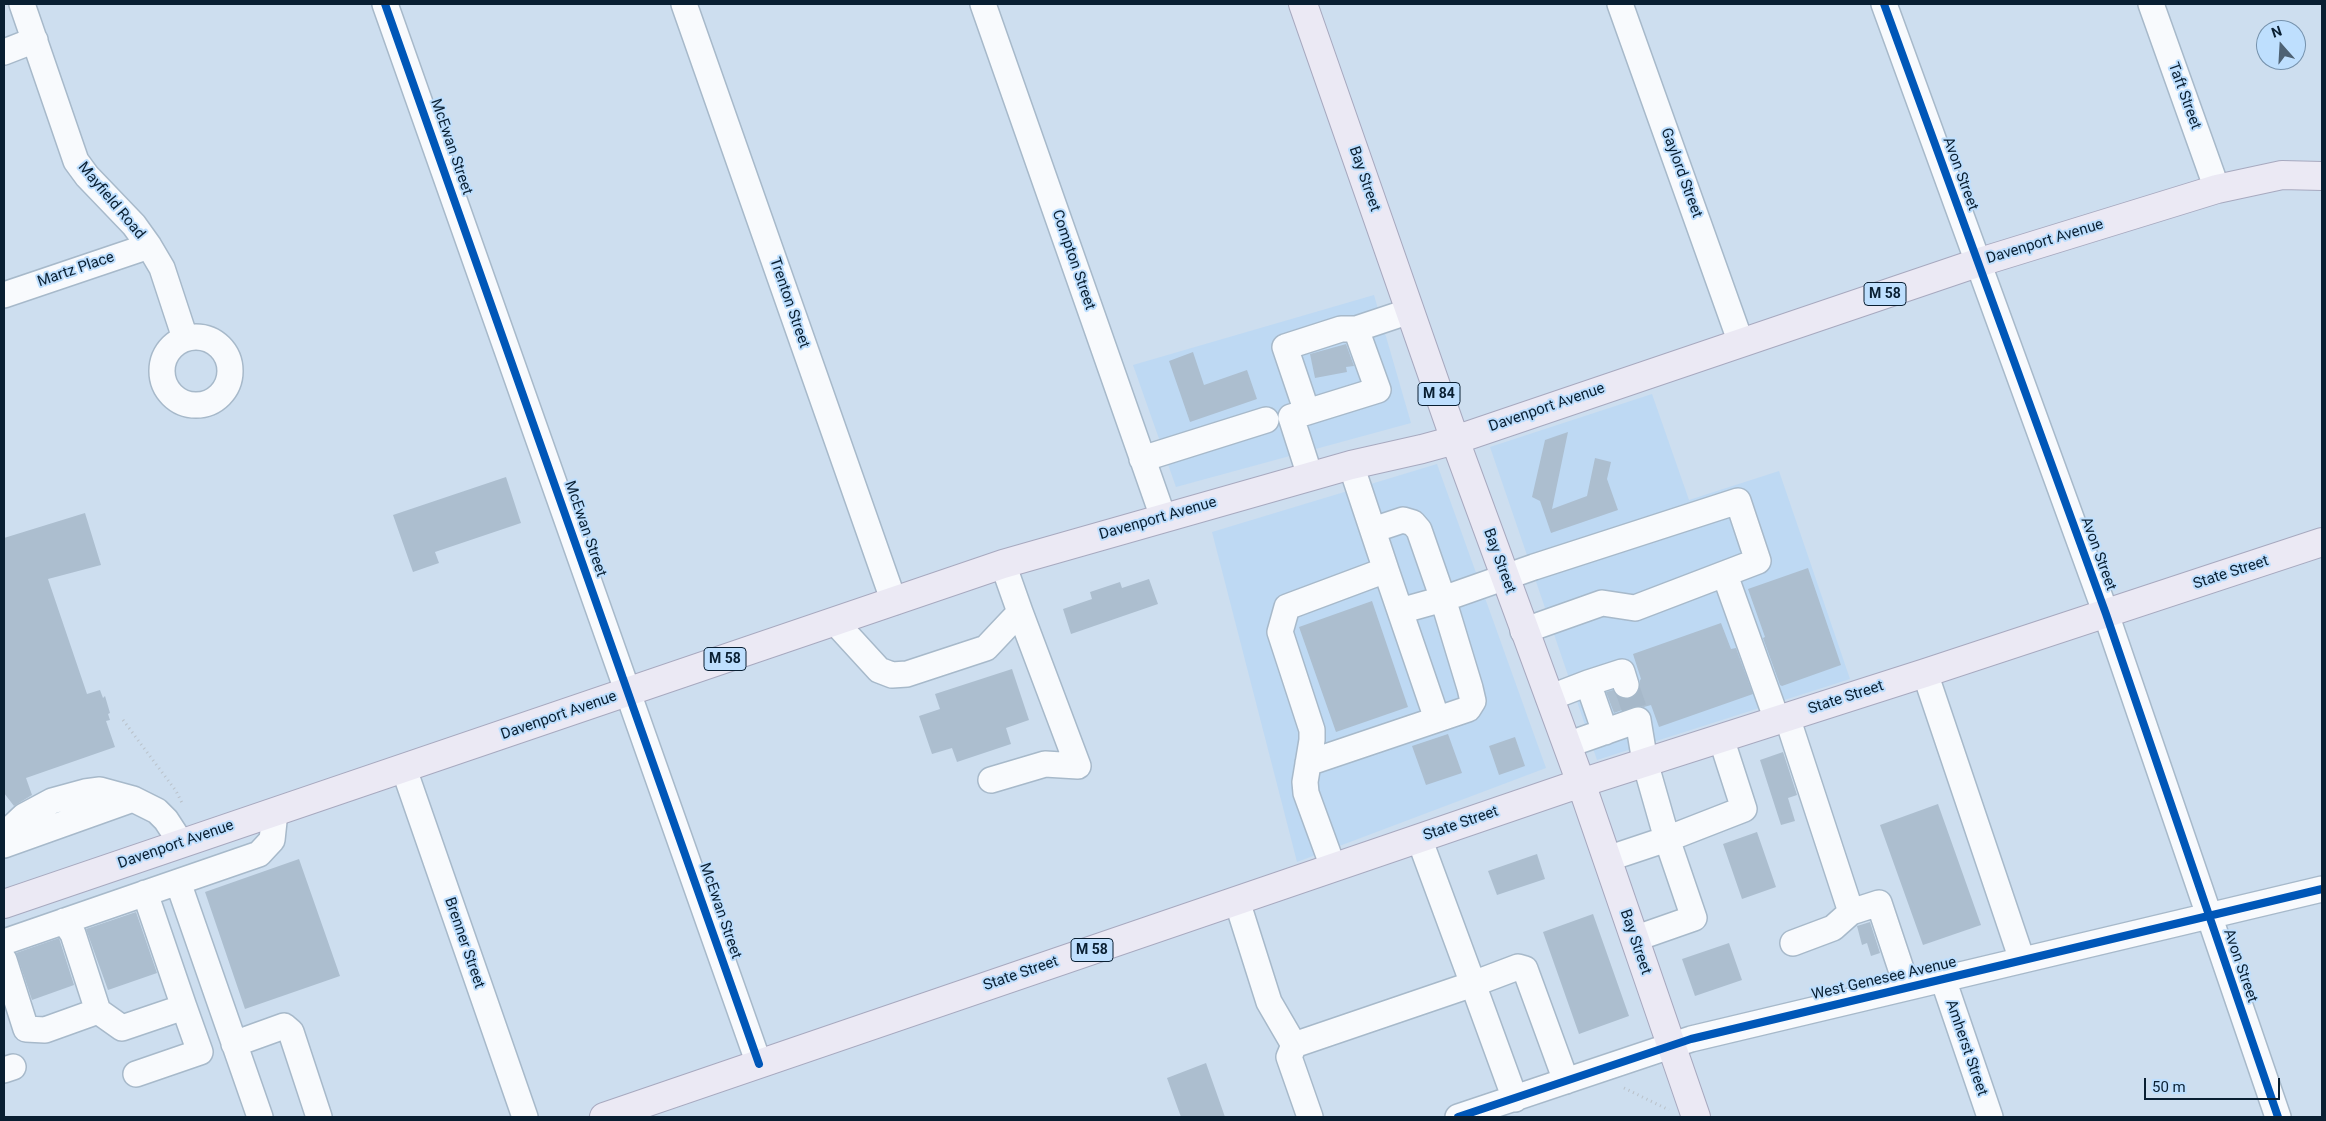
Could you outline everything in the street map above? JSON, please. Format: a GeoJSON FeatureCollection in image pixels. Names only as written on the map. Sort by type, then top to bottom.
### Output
{"type":"FeatureCollection","features":[{"type":"Feature","properties":{"kind":"main road","name":"Bay Street"},"geometry":{"type":"LineString","coordinates":[[1303,4],[1454,440],[1581,783],[1696,1117]]}},
{"type":"Feature","properties":{"kind":"main road","name":"Davenport Avenue"},"geometry":{"type":"LineString","coordinates":[[4,904],[1003,564],[1350,465],[1454,440],[1976,262],[2217,189],[2282,176],[2322,176]]}},
{"type":"Feature","properties":{"kind":"main road","name":"State Street"},"geometry":{"type":"LineString","coordinates":[[604,1117],[1581,783],[1925,673],[2322,542]]}},
{"type":"Feature","properties":{"kind":"street","name":"Mayfield Road"},"geometry":{"type":"LineString","coordinates":[[22,4],[76,161],[87,176],[134,225],[149,246],[162,268],[185,338]]}},
{"type":"Feature","properties":{"kind":"street","name":"McEwan Street"},"geometry":{"type":"LineString","coordinates":[[385,4],[759,1064]]}},
{"type":"Feature","properties":{"kind":"street","name":"Trenton Street"},"geometry":{"type":"LineString","coordinates":[[684,4],[894,602]]}},
{"type":"Feature","properties":{"kind":"street","name":"Compton Street"},"geometry":{"type":"LineString","coordinates":[[983,4],[1163,517]]}},
{"type":"Feature","properties":{"kind":"street","name":"Gaylord Street"},"geometry":{"type":"LineString","coordinates":[[1620,4],[1741,343]]}},
{"type":"Feature","properties":{"kind":"street","name":"Avon Street"},"geometry":{"type":"LineString","coordinates":[[1884,4],[1976,262],[2106,614],[2278,1117]]}},
{"type":"Feature","properties":{"kind":"street","name":"Taft Street"},"geometry":{"type":"LineString","coordinates":[[2150,4],[2217,189]]}},
{"type":"Feature","properties":{"kind":"street"},"geometry":{"type":"LineString","coordinates":[[4,52],[34,40]]}},
{"type":"Feature","properties":{"kind":"street","name":"Martz Place"},"geometry":{"type":"LineString","coordinates":[[4,295],[149,246]]}},
{"type":"Feature","properties":{"kind":"street"},"geometry":{"type":"LineString","coordinates":[[1307,412],[1285,347],[1341,328],[1356,329],[1410,311]]}},
{"type":"Feature","properties":{"kind":"street"},"geometry":{"type":"LineString","coordinates":[[1310,476],[1291,417],[1378,390],[1356,329]]}},
{"type":"Feature","properties":{"kind":"street"},"geometry":{"type":"LineString","coordinates":[[1142,459],[1266,420]]}},
{"type":"Feature","properties":{"kind":"street"},"geometry":{"type":"LineString","coordinates":[[1350,465],[1437,719]]}},
{"type":"Feature","properties":{"kind":"street"},"geometry":{"type":"LineString","coordinates":[[1400,611],[1443,599],[1505,576],[1738,501],[1758,561],[1635,608],[1602,603],[1523,630]]}},
{"type":"Feature","properties":{"kind":"street"},"geometry":{"type":"LineString","coordinates":[[1308,763],[1468,709],[1473,701],[1443,599],[1419,530],[1413,524],[1403,520],[1373,530]]}},
{"type":"Feature","properties":{"kind":"street"},"geometry":{"type":"LineString","coordinates":[[991,780],[1045,764],[1078,766],[1003,564]]}},
{"type":"Feature","properties":{"kind":"street"},"geometry":{"type":"LineString","coordinates":[[1333,867],[1306,793],[1305,782],[1312,730],[1280,632],[1282,618],[1287,607],[1297,601],[1386,570]]}},
{"type":"Feature","properties":{"kind":"street"},"geometry":{"type":"LineString","coordinates":[[1725,575],[1782,719],[1851,912]]}},
{"type":"Feature","properties":{"kind":"street"},"geometry":{"type":"LineString","coordinates":[[835,622],[879,670],[892,675],[907,674],[986,648],[1005,631],[1020,612]]}},
{"type":"Feature","properties":{"kind":"street"},"geometry":{"type":"LineString","coordinates":[[1925,673],[2022,960]]}},
{"type":"Feature","properties":{"kind":"street"},"geometry":{"type":"LineString","coordinates":[[1549,698],[1588,683],[1624,678]]}},
{"type":"Feature","properties":{"kind":"street"},"geometry":{"type":"LineString","coordinates":[[1588,683],[1605,732]]}},
{"type":"Feature","properties":{"kind":"street"},"geometry":{"type":"LineString","coordinates":[[1566,745],[1605,732],[1636,715],[1645,762],[1667,840],[1694,918],[1634,939]]}},
{"type":"Feature","properties":{"kind":"street"},"geometry":{"type":"LineString","coordinates":[[1607,859],[1667,840],[1744,810],[1721,738]]}},
{"type":"Feature","properties":{"kind":"street","name":"Brenner Street"},"geometry":{"type":"LineString","coordinates":[[404,768],[525,1117]]}},
{"type":"Feature","properties":{"kind":"street"},"geometry":{"type":"LineString","coordinates":[[4,835],[15,822],[36,809],[68,796],[100,790],[133,799],[157,811],[166,820],[181,843]]}},
{"type":"Feature","properties":{"kind":"street"},"geometry":{"type":"LineString","coordinates":[[4,845],[133,799]]}},
{"type":"Feature","properties":{"kind":"street"},"geometry":{"type":"LineString","coordinates":[[4,942],[259,854],[272,840],[275,812]]}},
{"type":"Feature","properties":{"kind":"street"},"geometry":{"type":"LineString","coordinates":[[1419,838],[1516,1099]]}},
{"type":"Feature","properties":{"kind":"street"},"geometry":{"type":"LineString","coordinates":[[178,882],[260,1117]]}},
{"type":"Feature","properties":{"kind":"street","name":"West Genesee Avenue"},"geometry":{"type":"LineString","coordinates":[[1458,1117],[1692,1039],[2322,888]]}},
{"type":"Feature","properties":{"kind":"street"},"geometry":{"type":"LineString","coordinates":[[136,1074],[200,1052],[145,893]]}},
{"type":"Feature","properties":{"kind":"street"},"geometry":{"type":"LineString","coordinates":[[1237,901],[1270,1002],[1294,1045]]}},
{"type":"Feature","properties":{"kind":"street"},"geometry":{"type":"LineString","coordinates":[[1793,943],[1833,928],[1851,912],[1879,904],[1907,987]]}},
{"type":"Feature","properties":{"kind":"street"},"geometry":{"type":"LineString","coordinates":[[64,921],[73,934],[98,1011],[122,1028],[184,1007]]}},
{"type":"Feature","properties":{"kind":"street"},"geometry":{"type":"LineString","coordinates":[[4,960],[26,1028],[44,1030],[98,1011]]}},
{"type":"Feature","properties":{"kind":"street"},"geometry":{"type":"LineString","coordinates":[[1310,1117],[1289,1057],[1294,1045],[1518,967],[1525,969],[1566,1081]]}},
{"type":"Feature","properties":{"kind":"street","name":"Amherst Street"},"geometry":{"type":"LineString","coordinates":[[1943,979],[1990,1117]]}},
{"type":"Feature","properties":{"kind":"street"},"geometry":{"type":"LineString","coordinates":[[234,1044],[284,1026],[291,1032],[319,1117]]}},
{"type":"Feature","properties":{"kind":"path"},"geometry":{"type":"LineString","coordinates":[[124,720],[176,791],[187,812]]}},
{"type":"Feature","properties":{"kind":"path"},"geometry":{"type":"LineString","coordinates":[[1624,1088],[1669,1110]]}},
{"type":"Feature","properties":{"kind":"shaded area"},"geometry":{"type":"Polygon","coordinates":[[[1374,295],[1411,423],[1176,487],[1133,365],[1374,295]]]}},
{"type":"Feature","properties":{"kind":"shaded area"},"geometry":{"type":"Polygon","coordinates":[[[1652,394],[1689,500],[1779,471],[1850,679],[1597,760],[1490,447],[1652,394]]]}},
{"type":"Feature","properties":{"kind":"shaded area"},"geometry":{"type":"Polygon","coordinates":[[[1437,464],[1546,768],[1297,862],[1212,532],[1437,464]]]}},
{"type":"Feature","properties":{"kind":"building"},"geometry":{"type":"Polygon","coordinates":[[[1346,344],[1354,366],[1346,367],[1347,372],[1315,378],[1310,354],[1346,344]]]}},
{"type":"Feature","properties":{"kind":"building"},"geometry":{"type":"Polygon","coordinates":[[[1193,352],[1204,385],[1247,370],[1257,399],[1190,422],[1169,361],[1193,352]]]}},
{"type":"Feature","properties":{"kind":"building"},"geometry":{"type":"Polygon","coordinates":[[[1568,432],[1552,509],[1587,496],[1595,458],[1611,462],[1607,479],[1618,510],[1551,533],[1540,501],[1532,497],[1545,440],[1568,432]]]}},
{"type":"Feature","properties":{"kind":"building"},"geometry":{"type":"Polygon","coordinates":[[[506,477],[521,523],[435,552],[439,563],[413,572],[393,515],[506,477]]]}},
{"type":"Feature","properties":{"kind":"building"},"geometry":{"type":"Polygon","coordinates":[[[85,513],[101,565],[48,579],[87,694],[100,690],[103,698],[105,696],[110,713],[108,714],[110,720],[106,721],[115,747],[26,778],[32,795],[14,806],[4,793],[4,538],[85,513]]]}},
{"type":"Feature","properties":{"kind":"building"},"geometry":{"type":"Polygon","coordinates":[[[1808,568],[1841,665],[1782,686],[1763,638],[1765,637],[1748,589],[1808,568]]]}},
{"type":"Feature","properties":{"kind":"building"},"geometry":{"type":"Polygon","coordinates":[[[1149,579],[1158,604],[1071,634],[1063,609],[1092,599],[1090,592],[1120,582],[1122,588],[1149,579]]]}},
{"type":"Feature","properties":{"kind":"building"},"geometry":{"type":"Polygon","coordinates":[[[1372,601],[1408,707],[1336,732],[1299,627],[1372,601]]]}},
{"type":"Feature","properties":{"kind":"building"},"geometry":{"type":"Polygon","coordinates":[[[1721,623],[1731,649],[1736,648],[1753,694],[1659,727],[1651,705],[1644,707],[1633,706],[1614,713],[1606,692],[1613,690],[1622,699],[1630,699],[1640,689],[1641,679],[1633,654],[1721,623]]]}},
{"type":"Feature","properties":{"kind":"building"},"geometry":{"type":"Polygon","coordinates":[[[1012,669],[1029,720],[1006,728],[1011,744],[957,762],[952,748],[932,754],[919,716],[940,709],[935,694],[1012,669]]]}},
{"type":"Feature","properties":{"kind":"building"},"geometry":{"type":"Polygon","coordinates":[[[1448,734],[1462,773],[1426,785],[1412,746],[1448,734]]]}},
{"type":"Feature","properties":{"kind":"building"},"geometry":{"type":"Polygon","coordinates":[[[1515,737],[1525,766],[1499,775],[1489,746],[1515,737]]]}},
{"type":"Feature","properties":{"kind":"building"},"geometry":{"type":"Polygon","coordinates":[[[1783,752],[1797,795],[1788,798],[1795,821],[1781,825],[1760,760],[1783,752]]]}},
{"type":"Feature","properties":{"kind":"building"},"geometry":{"type":"Polygon","coordinates":[[[1938,804],[1981,925],[1923,945],[1880,825],[1938,804]]]}},
{"type":"Feature","properties":{"kind":"building"},"geometry":{"type":"Polygon","coordinates":[[[1757,832],[1776,887],[1742,899],[1723,844],[1757,832]]]}},
{"type":"Feature","properties":{"kind":"building"},"geometry":{"type":"Polygon","coordinates":[[[1537,854],[1545,879],[1497,895],[1488,871],[1537,854]]]}},
{"type":"Feature","properties":{"kind":"building"},"geometry":{"type":"Polygon","coordinates":[[[299,859],[340,976],[245,1009],[205,892],[299,859]]]}},
{"type":"Feature","properties":{"kind":"building"},"geometry":{"type":"Polygon","coordinates":[[[136,912],[157,973],[108,990],[86,929],[136,912]]]}},
{"type":"Feature","properties":{"kind":"building"},"geometry":{"type":"Polygon","coordinates":[[[1593,914],[1629,1016],[1579,1034],[1543,932],[1593,914]]]}},
{"type":"Feature","properties":{"kind":"building"},"geometry":{"type":"Polygon","coordinates":[[[1870,922],[1880,953],[1871,956],[1867,943],[1862,945],[1857,926],[1870,922]]]}},
{"type":"Feature","properties":{"kind":"building"},"geometry":{"type":"Polygon","coordinates":[[[59,938],[74,985],[32,1000],[16,953],[59,938]]]}},
{"type":"Feature","properties":{"kind":"building"},"geometry":{"type":"Polygon","coordinates":[[[1729,943],[1742,980],[1695,996],[1682,959],[1729,943]]]}},
{"type":"Feature","properties":{"kind":"building"},"geometry":{"type":"Polygon","coordinates":[[[1206,1063],[1225,1117],[1181,1117],[1167,1078],[1206,1063]]]}},
{"type":"Feature","properties":{"kind":"tunnel"},"geometry":{"type":"LineString","coordinates":[[1626,685],[1635,711]]}},
{"type":"Feature","properties":{"kind":"cycle path"},"geometry":{"type":"LineString","coordinates":[[385,4],[759,1064]]}},
{"type":"Feature","properties":{"kind":"cycle path"},"geometry":{"type":"LineString","coordinates":[[1884,4],[2106,614],[2278,1117]]}},
{"type":"Feature","properties":{"kind":"cycle path"},"geometry":{"type":"LineString","coordinates":[[1458,1117],[1691,1039],[2322,889]]}}]}
